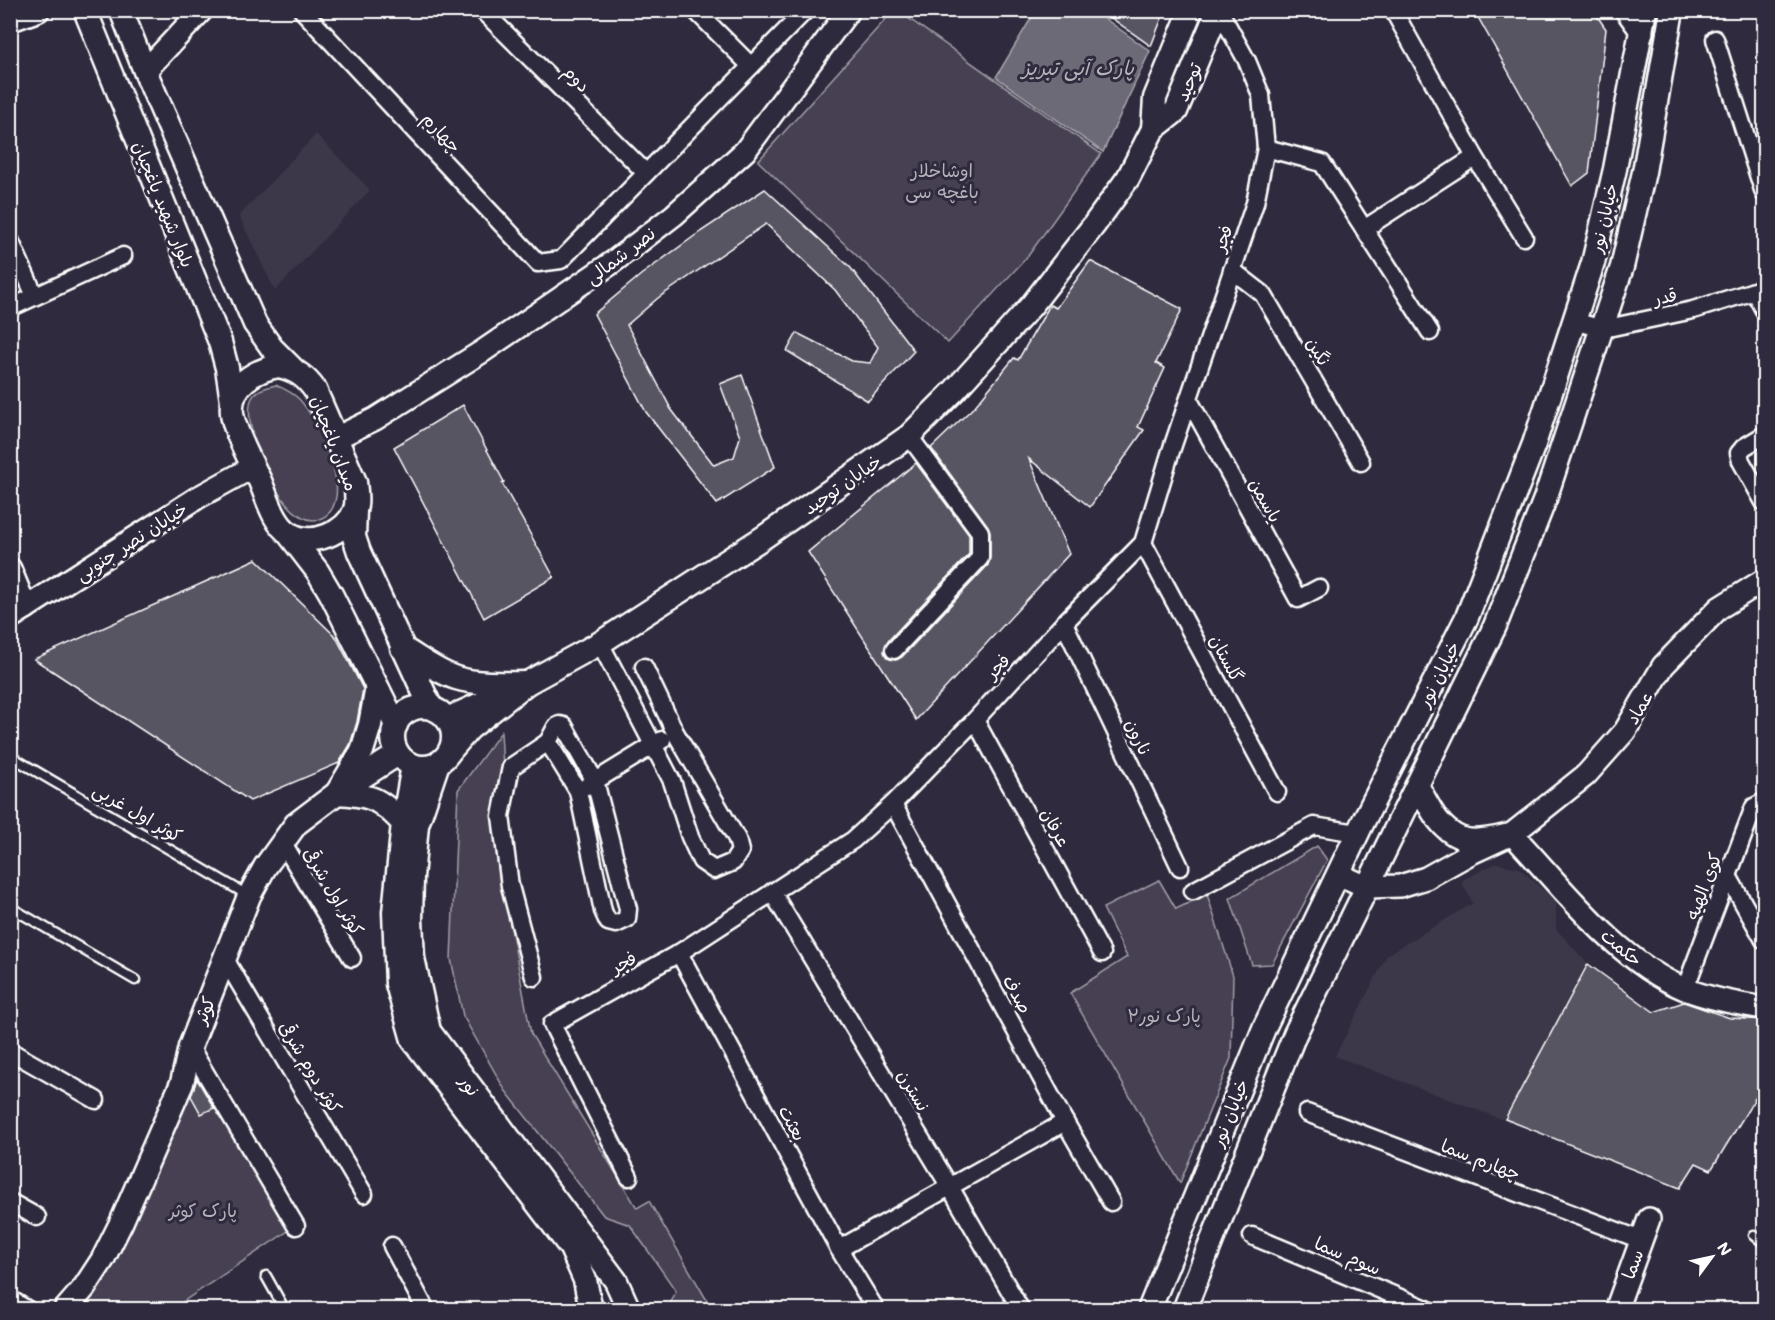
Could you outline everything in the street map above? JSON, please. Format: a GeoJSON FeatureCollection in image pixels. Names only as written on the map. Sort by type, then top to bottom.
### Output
{"type":"FeatureCollection","features":[{"type":"Feature","properties":{"kind":"main road"},"geometry":{"type":"LineString","coordinates":[[10,20],[38,10]]}},
{"type":"Feature","properties":{"kind":"main road","name":"بلوار شهید یاغچیان"},"geometry":{"type":"LineString","coordinates":[[85,10],[220,342],[232,402]]}},
{"type":"Feature","properties":{"kind":"main road","name":"بلوار شهید یاغچیان"},"geometry":{"type":"LineString","coordinates":[[121,10],[145,71],[255,324],[272,348],[294,370]]}},
{"type":"Feature","properties":{"kind":"main road","name":"توحید"},"geometry":{"type":"LineString","coordinates":[[1153,129],[1155,98],[1191,10]]}},
{"type":"Feature","properties":{"kind":"main road","name":"توحید"},"geometry":{"type":"LineString","coordinates":[[1153,129],[1176,111],[1219,10]]}},
{"type":"Feature","properties":{"kind":"main road","name":"خیابان نور"},"geometry":{"type":"LineString","coordinates":[[1184,1310],[1295,1034],[1495,626],[1545,499],[1622,267],[1644,172],[1672,10]]}},
{"type":"Feature","properties":{"kind":"main road","name":"خیابان نور"},"geometry":{"type":"LineString","coordinates":[[1149,1310],[1264,1026],[1357,833],[1467,617],[1534,444],[1595,254],[1615,169],[1644,21]]}},
{"type":"Feature","properties":{"kind":"main road","name":"خیابان توحید"},"geometry":{"type":"LineString","coordinates":[[444,757],[469,729],[527,683],[600,643],[786,524],[909,436],[954,391],[1059,270],[1128,178],[1153,129]]}},
{"type":"Feature","properties":{"kind":"main road"},"geometry":{"type":"LineString","coordinates":[[294,370],[279,366],[263,369],[249,376],[238,387],[232,402],[232,413],[253,467],[278,520],[322,579],[396,725]]}},
{"type":"Feature","properties":{"kind":"main road","name":"میدان یاغچیان"},"geometry":{"type":"LineString","coordinates":[[288,533],[302,538],[318,539],[332,534],[344,525],[355,510],[357,497],[355,482],[315,390],[306,377],[294,370]]}},
{"type":"Feature","properties":{"kind":"main road"},"geometry":{"type":"LineString","coordinates":[[355,510],[354,537],[359,552],[402,648],[439,713],[452,729],[453,740],[410,824]]}},
{"type":"Feature","properties":{"kind":"main road"},"geometry":{"type":"LineString","coordinates":[[402,648],[441,672],[456,678],[477,683],[527,683]]}},
{"type":"Feature","properties":{"kind":"main road"},"geometry":{"type":"LineString","coordinates":[[410,824],[406,760],[393,740],[396,725],[407,712],[414,709],[439,713],[527,683]]}},
{"type":"Feature","properties":{"kind":"main road"},"geometry":{"type":"LineString","coordinates":[[376,687],[370,725],[362,751],[337,794],[363,795],[377,800],[410,824]]}},
{"type":"Feature","properties":{"kind":"main road"},"geometry":{"type":"LineString","coordinates":[[406,760],[422,767],[444,757]]}},
{"type":"Feature","properties":{"kind":"main road","name":"کوثر"},"geometry":{"type":"LineString","coordinates":[[65,1310],[84,1288],[103,1259],[121,1223],[182,1083],[190,1047],[249,896],[265,867],[296,824],[337,794],[406,760]]}},
{"type":"Feature","properties":{"kind":"main road","name":"نور"},"geometry":{"type":"LineString","coordinates":[[410,824],[393,912],[397,984],[413,1040],[571,1248],[585,1280],[591,1310]]}},
{"type":"Feature","properties":{"kind":"main road","name":"نور"},"geometry":{"type":"LineString","coordinates":[[410,824],[413,958],[429,1031],[616,1281],[629,1310]]}},
{"type":"Feature","properties":{"kind":"street"},"geometry":{"type":"LineString","coordinates":[[145,71],[202,10]]}},
{"type":"Feature","properties":{"kind":"street","name":"چهارم"},"geometry":{"type":"LineString","coordinates":[[302,10],[538,264],[561,260],[646,174]]}},
{"type":"Feature","properties":{"kind":"street","name":"دوم"},"geometry":{"type":"LineString","coordinates":[[482,10],[646,174]]}},
{"type":"Feature","properties":{"kind":"street"},"geometry":{"type":"LineString","coordinates":[[695,10],[751,66]]}},
{"type":"Feature","properties":{"kind":"street"},"geometry":{"type":"LineString","coordinates":[[646,174],[806,10]]}},
{"type":"Feature","properties":{"kind":"street","name":"نصر شمالی"},"geometry":{"type":"LineString","coordinates":[[336,438],[375,419],[483,351],[613,262],[674,215],[745,151],[849,10]]}},
{"type":"Feature","properties":{"kind":"street","name":"فجر"},"geometry":{"type":"LineString","coordinates":[[629,1178],[552,1024],[680,953],[853,840],[893,804],[1143,543],[1255,203],[1266,148],[1261,95],[1247,61],[1219,10]]}},
{"type":"Feature","properties":{"kind":"street"},"geometry":{"type":"LineString","coordinates":[[1393,10],[1475,157],[1524,237]]}},
{"type":"Feature","properties":{"kind":"street"},"geometry":{"type":"LineString","coordinates":[[1626,10],[1644,21]]}},
{"type":"Feature","properties":{"kind":"street"},"geometry":{"type":"LineString","coordinates":[[1715,39],[1764,193]]}},
{"type":"Feature","properties":{"kind":"street"},"geometry":{"type":"LineString","coordinates":[[1266,148],[1322,163],[1430,332]]}},
{"type":"Feature","properties":{"kind":"street"},"geometry":{"type":"LineString","coordinates":[[1364,229],[1475,157]]}},
{"type":"Feature","properties":{"kind":"street"},"geometry":{"type":"LineString","coordinates":[[10,240],[35,296]]}},
{"type":"Feature","properties":{"kind":"street"},"geometry":{"type":"LineString","coordinates":[[10,308],[123,256]]}},
{"type":"Feature","properties":{"kind":"street","name":"نگین"},"geometry":{"type":"LineString","coordinates":[[1232,270],[1263,294],[1361,462]]}},
{"type":"Feature","properties":{"kind":"street"},"geometry":{"type":"LineString","coordinates":[[1759,290],[1764,310]]}},
{"type":"Feature","properties":{"kind":"street","name":"قدر"},"geometry":{"type":"LineString","coordinates":[[1573,321],[1603,329],[1693,310],[1759,290]]}},
{"type":"Feature","properties":{"kind":"street","name":"یاسمن"},"geometry":{"type":"LineString","coordinates":[[1189,400],[1299,599],[1319,588]]}},
{"type":"Feature","properties":{"kind":"street"},"geometry":{"type":"LineString","coordinates":[[1764,435],[1744,447],[1739,453],[1764,502]]}},
{"type":"Feature","properties":{"kind":"street"},"geometry":{"type":"LineString","coordinates":[[894,650],[980,558],[980,532],[909,436]]}},
{"type":"Feature","properties":{"kind":"street","name":"خیابان نصر جنوبی"},"geometry":{"type":"LineString","coordinates":[[18,613],[197,498],[253,467]]}},
{"type":"Feature","properties":{"kind":"street","name":"گلستان"},"geometry":{"type":"LineString","coordinates":[[1143,543],[1277,792]]}},
{"type":"Feature","properties":{"kind":"street"},"geometry":{"type":"LineString","coordinates":[[10,569],[18,613]]}},
{"type":"Feature","properties":{"kind":"street","name":"عماد"},"geometry":{"type":"LineString","coordinates":[[1512,834],[1586,775],[1625,731],[1663,666],[1719,608],[1764,580]]}},
{"type":"Feature","properties":{"kind":"street","name":"نارون"},"geometry":{"type":"LineString","coordinates":[[1064,623],[1180,867]]}},
{"type":"Feature","properties":{"kind":"street"},"geometry":{"type":"LineString","coordinates":[[600,643],[672,781],[690,837],[701,861],[714,870],[732,862],[740,851],[737,839],[675,732],[644,667]]}},
{"type":"Feature","properties":{"kind":"street","name":"عرفان"},"geometry":{"type":"LineString","coordinates":[[975,720],[1102,953]]}},
{"type":"Feature","properties":{"kind":"street"},"geometry":{"type":"LineString","coordinates":[[534,977],[510,886],[501,816],[511,767],[548,742],[556,727],[560,725],[564,726],[595,781],[628,909],[627,919],[616,924],[608,921],[603,911],[578,791],[548,742]]}},
{"type":"Feature","properties":{"kind":"street"},"geometry":{"type":"LineString","coordinates":[[578,791],[675,732]]}},
{"type":"Feature","properties":{"kind":"street"},"geometry":{"type":"LineString","coordinates":[[1417,784],[1438,821],[1461,838],[1483,839],[1512,834]]}},
{"type":"Feature","properties":{"kind":"street","name":"کوی الهیه"},"geometry":{"type":"LineString","coordinates":[[1685,989],[1754,807],[1764,802]]}},
{"type":"Feature","properties":{"kind":"street","name":"صدف"},"geometry":{"type":"LineString","coordinates":[[893,804],[1065,1122],[1111,1202]]}},
{"type":"Feature","properties":{"kind":"street"},"geometry":{"type":"LineString","coordinates":[[1193,891],[1314,826],[1357,833]]}},
{"type":"Feature","properties":{"kind":"street"},"geometry":{"type":"LineString","coordinates":[[1338,874],[1367,887],[1400,886],[1426,878],[1512,834]]}},
{"type":"Feature","properties":{"kind":"street","name":"حکمت"},"geometry":{"type":"LineString","coordinates":[[1512,834],[1615,945],[1650,971],[1685,989],[1734,1003],[1764,1008]]}},
{"type":"Feature","properties":{"kind":"street","name":"کوثر اول شرقی"},"geometry":{"type":"LineString","coordinates":[[283,843],[352,958]]}},
{"type":"Feature","properties":{"kind":"street"},"geometry":{"type":"LineString","coordinates":[[1728,876],[1764,940]]}},
{"type":"Feature","properties":{"kind":"street","name":"نسترن"},"geometry":{"type":"LineString","coordinates":[[772,892],[950,1187],[1021,1310]]}},
{"type":"Feature","properties":{"kind":"street","name":"بعثت"},"geometry":{"type":"LineString","coordinates":[[680,953],[839,1249],[876,1310]]}},
{"type":"Feature","properties":{"kind":"street","name":"کوثر دوم شرقی"},"geometry":{"type":"LineString","coordinates":[[225,959],[364,1194]]}},
{"type":"Feature","properties":{"kind":"street"},"geometry":{"type":"LineString","coordinates":[[190,1047],[296,1226]]}},
{"type":"Feature","properties":{"kind":"street"},"geometry":{"type":"LineString","coordinates":[[10,1051],[96,1100]]}},
{"type":"Feature","properties":{"kind":"street","name":"چهارم سما"},"geometry":{"type":"LineString","coordinates":[[1307,1113],[1641,1240]]}},
{"type":"Feature","properties":{"kind":"street"},"geometry":{"type":"LineString","coordinates":[[839,1249],[1065,1122]]}},
{"type":"Feature","properties":{"kind":"street"},"geometry":{"type":"LineString","coordinates":[[10,1202],[38,1217]]}},
{"type":"Feature","properties":{"kind":"street","name":"سما"},"geometry":{"type":"LineString","coordinates":[[1616,1310],[1649,1219]]}},
{"type":"Feature","properties":{"kind":"street","name":"سوم سما"},"geometry":{"type":"LineString","coordinates":[[1252,1236],[1429,1310]]}},
{"type":"Feature","properties":{"kind":"street"},"geometry":{"type":"LineString","coordinates":[[392,1246],[426,1310]]}},
{"type":"Feature","properties":{"kind":"street"},"geometry":{"type":"LineString","coordinates":[[10,1299],[28,1310]]}},
{"type":"Feature","properties":{"kind":"lane","name":"کوثر اول غربی"},"geometry":{"type":"LineString","coordinates":[[10,756],[249,896]]}},
{"type":"Feature","properties":{"kind":"lane"},"geometry":{"type":"LineString","coordinates":[[10,908],[135,980]]}},
{"type":"Feature","properties":{"kind":"lane"},"geometry":{"type":"LineString","coordinates":[[1754,1235],[1764,1243]]}},
{"type":"Feature","properties":{"kind":"lane"},"geometry":{"type":"LineString","coordinates":[[266,1276],[285,1310]]}},
{"type":"Feature","properties":{"kind":"shaded area"},"geometry":{"type":"Polygon","coordinates":[[[316,134],[370,190],[275,291],[239,216],[316,134]]]}},
{"type":"Feature","properties":{"kind":"shaded area"},"geometry":{"type":"Polygon","coordinates":[[[1496,863],[1519,868],[1556,901],[1556,929],[1587,963],[1504,1120],[1335,1056],[1387,955],[1473,903],[1461,881],[1496,863]]]}},
{"type":"Feature","properties":{"kind":"green space","name":"اوشاخلار باغچه سی"},"geometry":{"type":"Polygon","coordinates":[[[893,11],[898,11],[1101,154],[1028,256],[948,343],[758,161],[893,11]]]}},
{"type":"Feature","properties":{"kind":"green space"},"geometry":{"type":"Polygon","coordinates":[[[276,385],[294,394],[307,409],[331,460],[336,478],[336,495],[332,509],[322,518],[308,519],[293,511],[280,495],[258,453],[249,412],[252,398],[259,390],[276,385]]]}},
{"type":"Feature","properties":{"kind":"green space"},"geometry":{"type":"Polygon","coordinates":[[[501,732],[503,768],[496,848],[531,1034],[637,1208],[649,1201],[712,1309],[668,1309],[676,1291],[630,1225],[604,1216],[505,1090],[463,1016],[451,959],[458,790],[501,732]]]}},
{"type":"Feature","properties":{"kind":"green space"},"geometry":{"type":"Polygon","coordinates":[[[1317,846],[1327,860],[1272,964],[1252,965],[1230,898],[1317,846]]]}},
{"type":"Feature","properties":{"kind":"green space","name":"پارک نور۲"},"geometry":{"type":"Polygon","coordinates":[[[1159,880],[1176,909],[1207,894],[1233,976],[1231,1058],[1180,1183],[1070,993],[1127,957],[1103,908],[1159,880]]]}},
{"type":"Feature","properties":{"kind":"green space","name":"پارک کوثر"},"geometry":{"type":"Polygon","coordinates":[[[201,1076],[291,1229],[172,1309],[69,1310],[183,1088],[201,1076]]]}},
{"type":"Feature","properties":{"kind":"water","name":"پارک آبی تبریز"},"geometry":{"type":"Polygon","coordinates":[[[1036,10],[1094,11],[1150,51],[1103,152],[996,77],[1036,10]]]}},
{"type":"Feature","properties":{"kind":"building"},"geometry":{"type":"Polygon","coordinates":[[[1100,10],[1165,10],[1151,46],[1100,10]]]}},
{"type":"Feature","properties":{"kind":"building"},"geometry":{"type":"Polygon","coordinates":[[[1474,10],[1593,10],[1606,29],[1589,173],[1572,186],[1474,10]]]}},
{"type":"Feature","properties":{"kind":"building"},"geometry":{"type":"Polygon","coordinates":[[[765,189],[850,267],[914,351],[868,401],[787,351],[797,333],[852,361],[870,363],[878,347],[835,290],[766,224],[658,298],[627,325],[671,409],[714,465],[734,457],[740,437],[720,384],[742,375],[775,467],[717,504],[646,412],[594,314],[642,274],[765,189]]]}},
{"type":"Feature","properties":{"kind":"building"},"geometry":{"type":"Polygon","coordinates":[[[1090,261],[1182,309],[1156,363],[1165,368],[1138,427],[1144,430],[1090,507],[1029,459],[1069,554],[916,720],[808,552],[916,463],[969,535],[969,554],[886,643],[884,652],[887,658],[896,660],[902,657],[988,565],[990,558],[988,526],[931,448],[975,406],[1014,358],[1018,360],[1050,305],[1056,308],[1090,261]]]}},
{"type":"Feature","properties":{"kind":"building"},"geometry":{"type":"Polygon","coordinates":[[[463,405],[504,482],[502,483],[554,577],[484,618],[394,447],[463,405]]]}},
{"type":"Feature","properties":{"kind":"building"},"geometry":{"type":"Polygon","coordinates":[[[256,559],[336,637],[363,689],[350,745],[339,763],[250,801],[34,659],[256,559]]]}},
{"type":"Feature","properties":{"kind":"building"},"geometry":{"type":"Polygon","coordinates":[[[1588,964],[1654,1012],[1684,1002],[1730,1018],[1764,1020],[1764,1084],[1711,1170],[1696,1163],[1680,1188],[1505,1119],[1588,964]]]}},
{"type":"Feature","properties":{"kind":"building"},"geometry":{"type":"Polygon","coordinates":[[[197,1079],[214,1108],[201,1114],[191,1096],[197,1079]]]}}]}
